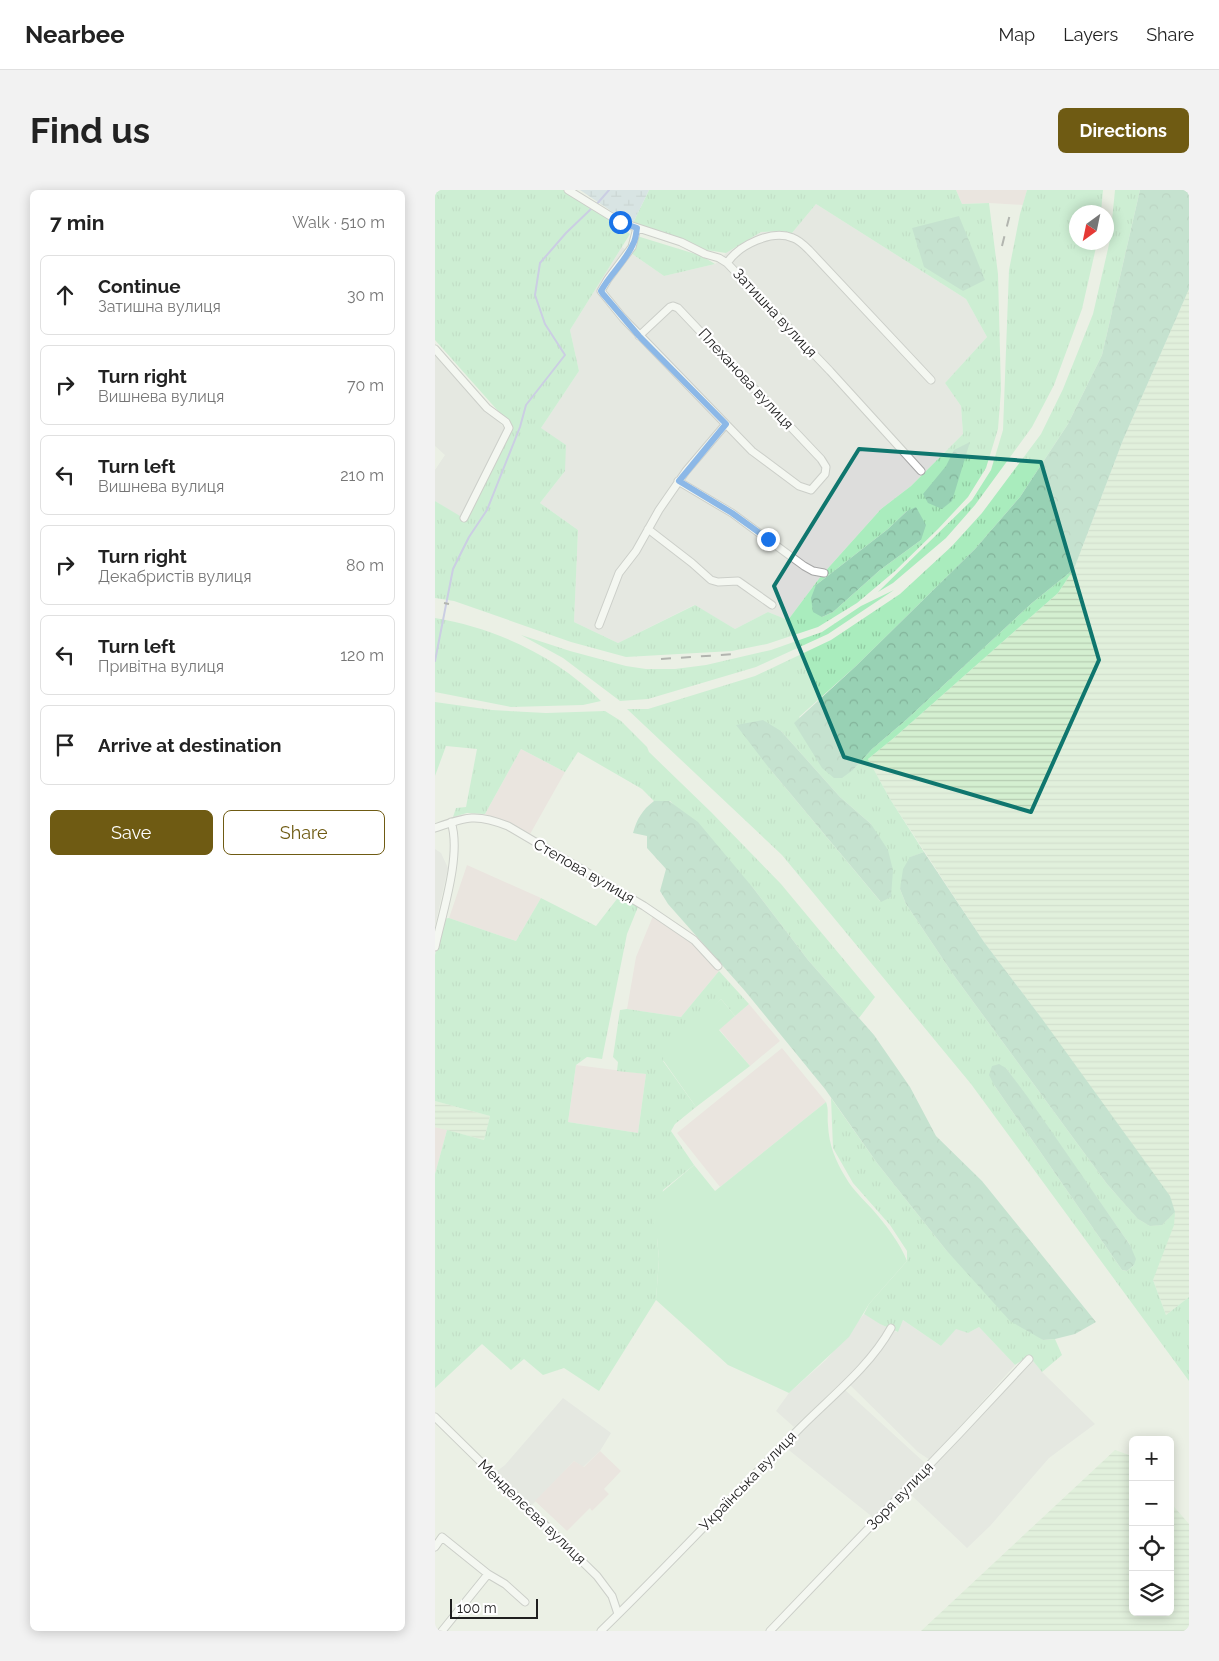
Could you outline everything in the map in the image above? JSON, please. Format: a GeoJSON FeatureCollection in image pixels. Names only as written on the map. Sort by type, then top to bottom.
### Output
{"type":"FeatureCollection","features":[{"type":"Feature","properties":{"kind":"street","name":"Затишна вулиця"},"geometry":{"type":"LineString","coordinates":[[568,190],[609,217],[690,245],[705,254],[727,263],[830,371],[921,471]]}},
{"type":"Feature","properties":{"kind":"street"},"geometry":{"type":"LineString","coordinates":[[599,625],[615,579],[633,555],[679,481],[726,424],[639,336],[601,291],[608,278],[633,245],[637,228]]}},
{"type":"Feature","properties":{"kind":"street"},"geometry":{"type":"LineString","coordinates":[[727,263],[740,250],[764,238],[779,235],[795,238],[809,250],[931,380]]}},
{"type":"Feature","properties":{"kind":"street","name":"Плеханова вулиця"},"geometry":{"type":"LineString","coordinates":[[639,336],[670,307],[675,306],[825,464],[827,469],[825,474],[811,490],[799,486],[758,456],[726,424]]}},
{"type":"Feature","properties":{"kind":"street"},"geometry":{"type":"LineString","coordinates":[[435,349],[487,408],[506,422],[509,428],[464,518]]}},
{"type":"Feature","properties":{"kind":"street"},"geometry":{"type":"LineString","coordinates":[[679,481],[732,513],[804,566],[813,571],[824,573]]}},
{"type":"Feature","properties":{"kind":"street"},"geometry":{"type":"LineString","coordinates":[[648,529],[711,580],[718,582],[738,581],[772,606]]}},
{"type":"Feature","properties":{"kind":"street","name":"Степова вулиця"},"geometry":{"type":"LineString","coordinates":[[435,828],[466,817],[491,819],[508,826],[644,906],[694,940],[718,966]]}},
{"type":"Feature","properties":{"kind":"street"},"geometry":{"type":"LineString","coordinates":[[435,947],[453,869],[455,833],[451,822]]}},
{"type":"Feature","properties":{"kind":"street","name":"Українська вулиця"},"geometry":{"type":"LineString","coordinates":[[601,1631],[671,1563],[859,1369],[881,1346],[891,1328]]}},
{"type":"Feature","properties":{"kind":"street","name":"Зоря вулиця"},"geometry":{"type":"LineString","coordinates":[[770,1631],[1029,1359]]}},
{"type":"Feature","properties":{"kind":"street","name":"Менделєєва вулиця"},"geometry":{"type":"LineString","coordinates":[[435,1417],[597,1576],[612,1596],[618,1614]]}},
{"type":"Feature","properties":{"kind":"street"},"geometry":{"type":"LineString","coordinates":[[435,1547],[442,1537],[488,1574],[505,1584],[525,1602]]}},
{"type":"Feature","properties":{"kind":"street"},"geometry":{"type":"LineString","coordinates":[[442,1631],[488,1574]]}},
{"type":"Feature","properties":{"kind":"highlighted area"},"geometry":{"type":"Polygon","coordinates":[[[859,449],[1041,462],[1099,660],[1031,812],[844,757],[774,586],[859,449]]]}},
{"type":"Feature","properties":{"kind":"shaded area"},"geometry":{"type":"Polygon","coordinates":[[[956,190],[1027,190],[1023,205],[962,204],[956,190]]]}},
{"type":"Feature","properties":{"kind":"shaded area"},"geometry":{"type":"Polygon","coordinates":[[[816,204],[966,299],[987,337],[945,383],[961,406],[963,434],[911,486],[881,509],[821,576],[788,620],[768,612],[735,629],[694,605],[618,643],[574,622],[578,530],[540,503],[565,471],[541,428],[579,371],[570,330],[622,247],[664,276],[715,264],[726,253],[761,232],[782,231],[792,233],[816,204]]]}},
{"type":"Feature","properties":{"kind":"shaded area"},"geometry":{"type":"Polygon","coordinates":[[[435,350],[505,429],[460,517],[435,501],[435,470],[445,455],[435,446],[435,350]]]}},
{"type":"Feature","properties":{"kind":"shaded area"},"geometry":{"type":"Polygon","coordinates":[[[521,749],[565,772],[529,836],[509,824],[485,814],[521,749]]]}},
{"type":"Feature","properties":{"kind":"shaded area"},"geometry":{"type":"Polygon","coordinates":[[[435,849],[441,853],[448,868],[435,926],[435,849]]]}},
{"type":"Feature","properties":{"kind":"shaded area"},"geometry":{"type":"Polygon","coordinates":[[[467,865],[541,898],[516,941],[449,918],[467,865]]]}},
{"type":"Feature","properties":{"kind":"shaded area"},"geometry":{"type":"Polygon","coordinates":[[[653,916],[693,941],[719,971],[681,1017],[627,1009],[636,957],[653,916]]]}},
{"type":"Feature","properties":{"kind":"shaded area"},"geometry":{"type":"Polygon","coordinates":[[[749,1004],[780,1041],[750,1066],[719,1029],[749,1004]]]}},
{"type":"Feature","properties":{"kind":"shaded area"},"geometry":{"type":"Polygon","coordinates":[[[782,1048],[826,1102],[720,1187],[677,1133],[782,1048]]]}},
{"type":"Feature","properties":{"kind":"shaded area"},"geometry":{"type":"Polygon","coordinates":[[[576,1065],[646,1074],[638,1133],[568,1122],[576,1065]]]}},
{"type":"Feature","properties":{"kind":"shaded area"},"geometry":{"type":"Polygon","coordinates":[[[435,1127],[447,1130],[435,1174],[435,1127]]]}},
{"type":"Feature","properties":{"kind":"shaded area"},"geometry":{"type":"Polygon","coordinates":[[[864,1314],[890,1329],[861,1364],[794,1427],[776,1411],[789,1393],[826,1360],[864,1314]]]}},
{"type":"Feature","properties":{"kind":"shaded area"},"geometry":{"type":"Polygon","coordinates":[[[903,1320],[941,1346],[956,1328],[968,1333],[979,1327],[1015,1365],[930,1460],[918,1452],[849,1384],[883,1347],[892,1330],[897,1332],[903,1320]]]}},
{"type":"Feature","properties":{"kind":"shaded area"},"geometry":{"type":"Polygon","coordinates":[[[1031,1358],[1042,1372],[1095,1424],[1049,1458],[990,1526],[967,1548],[908,1492],[1031,1358]]]}},
{"type":"Feature","properties":{"kind":"shaded area"},"geometry":{"type":"Polygon","coordinates":[[[844,1389],[926,1464],[875,1519],[785,1447],[844,1389]]]}},
{"type":"Feature","properties":{"kind":"shaded area"},"geometry":{"type":"Polygon","coordinates":[[[563,1398],[611,1433],[600,1451],[583,1467],[574,1461],[532,1505],[497,1471],[505,1465],[563,1398]]]}},
{"type":"Feature","properties":{"kind":"shaded area"},"geometry":{"type":"Polygon","coordinates":[[[600,1451],[621,1471],[604,1489],[609,1494],[592,1511],[590,1508],[567,1531],[535,1501],[574,1461],[584,1467],[600,1451]]]}},
{"type":"Feature","properties":{"kind":"green space"},"geometry":{"type":"Polygon","coordinates":[[[435,190],[565,190],[630,234],[570,330],[579,371],[541,428],[566,445],[565,471],[540,503],[578,530],[574,622],[618,643],[695,605],[735,629],[768,612],[788,620],[821,576],[881,509],[911,486],[963,434],[961,406],[945,383],[987,337],[966,299],[816,204],[792,233],[782,231],[761,232],[726,253],[706,250],[632,225],[649,190],[956,190],[962,204],[989,203],[998,274],[1001,390],[998,429],[986,468],[968,497],[938,529],[895,571],[857,603],[818,627],[767,644],[732,651],[626,657],[571,642],[454,601],[435,598],[435,501],[465,519],[513,428],[435,340],[435,190]],[[907,511],[888,529],[816,585],[822,617],[833,612],[880,570],[921,540],[907,511]]]}},
{"type":"Feature","properties":{"kind":"green space"},"geometry":{"type":"Polygon","coordinates":[[[580,190],[649,190],[632,225],[580,190]]]}},
{"type":"Feature","properties":{"kind":"green space"},"geometry":{"type":"Polygon","coordinates":[[[1027,190],[1103,190],[1102,205],[1069,205],[1069,250],[1095,250],[1082,309],[1054,385],[1032,427],[975,505],[946,538],[893,583],[878,592],[972,500],[991,470],[1003,430],[1009,270],[1020,214],[1027,190]]]}},
{"type":"Feature","properties":{"kind":"green space"},"geometry":{"type":"Polygon","coordinates":[[[1115,190],[1140,190],[1102,355],[1068,424],[1020,497],[975,549],[856,666],[799,717],[853,770],[872,749],[1032,603],[1074,569],[1058,593],[868,759],[890,799],[924,852],[911,857],[900,889],[906,904],[955,977],[1107,1184],[1138,1219],[1150,1226],[1162,1225],[1175,1212],[1174,1225],[1153,1280],[1166,1315],[1189,1297],[1189,1381],[971,1084],[782,855],[627,709],[648,709],[755,676],[831,640],[900,594],[952,546],[982,513],[1041,434],[1063,389],[1093,314],[1108,250],[1114,250],[1115,190]],[[781,731],[769,768],[880,901],[891,897],[871,824],[840,797],[781,731]],[[1006,1068],[994,1085],[1122,1270],[1127,1271],[1134,1265],[1130,1245],[1006,1068]]]}},
{"type":"Feature","properties":{"kind":"green space"},"geometry":{"type":"Polygon","coordinates":[[[1140,190],[1189,190],[1189,289],[1123,440],[1074,569],[1032,603],[872,749],[853,770],[842,778],[834,778],[822,768],[794,723],[856,666],[975,549],[1020,497],[1068,424],[1102,355],[1140,190]]]}},
{"type":"Feature","properties":{"kind":"green space"},"geometry":{"type":"Polygon","coordinates":[[[959,216],[985,280],[963,291],[924,267],[912,228],[959,216]]]}},
{"type":"Feature","properties":{"kind":"green space"},"geometry":{"type":"Polygon","coordinates":[[[637,236],[702,256],[715,264],[664,276],[628,251],[637,236]]]}},
{"type":"Feature","properties":{"kind":"green space"},"geometry":{"type":"Polygon","coordinates":[[[1189,289],[1189,1297],[1166,1315],[1153,1280],[1040,1016],[984,942],[890,799],[868,759],[1058,593],[1074,569],[1123,440],[1189,289]]]}},
{"type":"Feature","properties":{"kind":"green space"},"geometry":{"type":"Polygon","coordinates":[[[970,442],[952,501],[942,509],[928,503],[923,494],[946,466],[954,450],[970,442]]]}},
{"type":"Feature","properties":{"kind":"green space"},"geometry":{"type":"Polygon","coordinates":[[[916,507],[926,525],[921,540],[880,570],[833,612],[822,617],[813,612],[811,598],[816,585],[888,529],[907,511],[916,507]]]}},
{"type":"Feature","properties":{"kind":"green space"},"geometry":{"type":"Polygon","coordinates":[[[894,590],[828,634],[756,667],[648,699],[620,701],[563,658],[521,635],[626,666],[646,669],[675,669],[706,665],[771,650],[822,632],[861,606],[894,590]]]}},
{"type":"Feature","properties":{"kind":"green space"},"geometry":{"type":"Polygon","coordinates":[[[435,618],[480,629],[524,647],[565,671],[601,701],[583,705],[511,707],[435,692],[435,618]]]}},
{"type":"Feature","properties":{"kind":"green space"},"geometry":{"type":"Polygon","coordinates":[[[435,702],[492,710],[546,713],[605,711],[621,721],[647,747],[649,752],[781,884],[875,997],[859,1018],[808,960],[754,889],[670,801],[654,801],[642,789],[578,752],[565,772],[521,749],[485,814],[467,813],[453,817],[456,808],[466,807],[477,749],[446,746],[435,776],[435,702]]]}},
{"type":"Feature","properties":{"kind":"green space"},"geometry":{"type":"Polygon","coordinates":[[[763,720],[781,731],[840,797],[871,824],[888,850],[893,870],[891,897],[881,902],[769,768],[736,725],[763,720]]]}},
{"type":"Feature","properties":{"kind":"green space"},"geometry":{"type":"Polygon","coordinates":[[[654,801],[669,801],[698,822],[754,889],[808,960],[874,1035],[910,1087],[936,1136],[982,1181],[1096,1322],[1075,1334],[1043,1340],[1010,1321],[946,1250],[877,1163],[825,1089],[745,991],[668,904],[660,891],[666,869],[647,848],[647,836],[633,833],[641,815],[654,801]]]}},
{"type":"Feature","properties":{"kind":"green space"},"geometry":{"type":"Polygon","coordinates":[[[924,852],[984,942],[1170,1196],[1175,1212],[1162,1225],[1150,1226],[1138,1219],[1107,1184],[955,977],[906,904],[900,889],[903,869],[910,857],[924,852]]]}},
{"type":"Feature","properties":{"kind":"green space"},"geometry":{"type":"Polygon","coordinates":[[[620,895],[636,903],[638,907],[627,934],[602,1059],[587,1057],[576,1065],[568,1122],[638,1133],[646,1074],[617,1071],[618,1062],[613,1057],[620,1010],[627,1009],[681,1017],[719,971],[749,1004],[735,1016],[721,999],[663,1061],[696,1107],[675,1124],[671,1131],[694,1165],[663,1190],[657,1238],[659,1259],[656,1300],[599,1391],[564,1368],[543,1375],[524,1359],[511,1370],[482,1344],[435,1388],[435,1174],[447,1130],[484,1140],[490,1116],[435,1101],[435,955],[443,919],[449,918],[516,941],[541,898],[596,926],[620,895]]]}},
{"type":"Feature","properties":{"kind":"green space"},"geometry":{"type":"Polygon","coordinates":[[[721,999],[735,1016],[719,1030],[750,1066],[696,1107],[663,1060],[664,1050],[721,999]]]}},
{"type":"Feature","properties":{"kind":"green space"},"geometry":{"type":"Polygon","coordinates":[[[999,1064],[1006,1068],[1027,1096],[1130,1245],[1136,1259],[1134,1265],[1127,1271],[1122,1270],[994,1085],[989,1075],[992,1066],[999,1064]]]}},
{"type":"Feature","properties":{"kind":"green space"},"geometry":{"type":"Polygon","coordinates":[[[831,1098],[877,1163],[946,1250],[1043,1340],[1055,1339],[1062,1355],[1042,1372],[1029,1356],[1015,1365],[979,1327],[968,1333],[956,1329],[941,1346],[903,1320],[898,1332],[864,1314],[869,1304],[907,1261],[907,1251],[890,1225],[853,1183],[833,1148],[831,1098]]]}},
{"type":"Feature","properties":{"kind":"green space"},"geometry":{"type":"Polygon","coordinates":[[[435,1101],[490,1116],[484,1140],[435,1127],[435,1101]]]}},
{"type":"Feature","properties":{"kind":"green space"},"geometry":{"type":"Polygon","coordinates":[[[826,1102],[830,1139],[839,1165],[852,1187],[892,1234],[907,1261],[869,1304],[849,1337],[789,1393],[728,1365],[656,1300],[659,1259],[657,1238],[652,1218],[654,1199],[694,1165],[715,1191],[826,1102]]]}},
{"type":"Feature","properties":{"kind":"green space"},"geometry":{"type":"Polygon","coordinates":[[[1115,1450],[1129,1455],[1129,1616],[1174,1616],[1174,1507],[1189,1524],[1189,1629],[1186,1631],[921,1631],[1115,1450]]]}},
{"type":"Feature","properties":{"kind":"waterway"},"geometry":{"type":"LineString","coordinates":[[596,205],[609,190]]}},
{"type":"Feature","properties":{"kind":"waterway"},"geometry":{"type":"LineString","coordinates":[[435,661],[453,569],[469,537],[487,510],[520,427],[526,405],[565,355],[545,324],[535,295],[540,263],[566,233],[592,208]]}},
{"type":"Feature","properties":{"kind":"railway"},"geometry":{"type":"LineString","coordinates":[[1002,246],[1010,214]]}},
{"type":"Feature","properties":{"kind":"railway"},"geometry":{"type":"LineString","coordinates":[[444,603],[449,604]]}},
{"type":"Feature","properties":{"kind":"railway"},"geometry":{"type":"LineString","coordinates":[[661,659],[736,654]]}},
{"type":"Feature","properties":{"kind":"route"},"geometry":{"type":"LineString","coordinates":[[620,222],[637,228],[635,240],[601,291],[639,336],[726,424],[679,481],[732,513],[768,539]]}}]}
